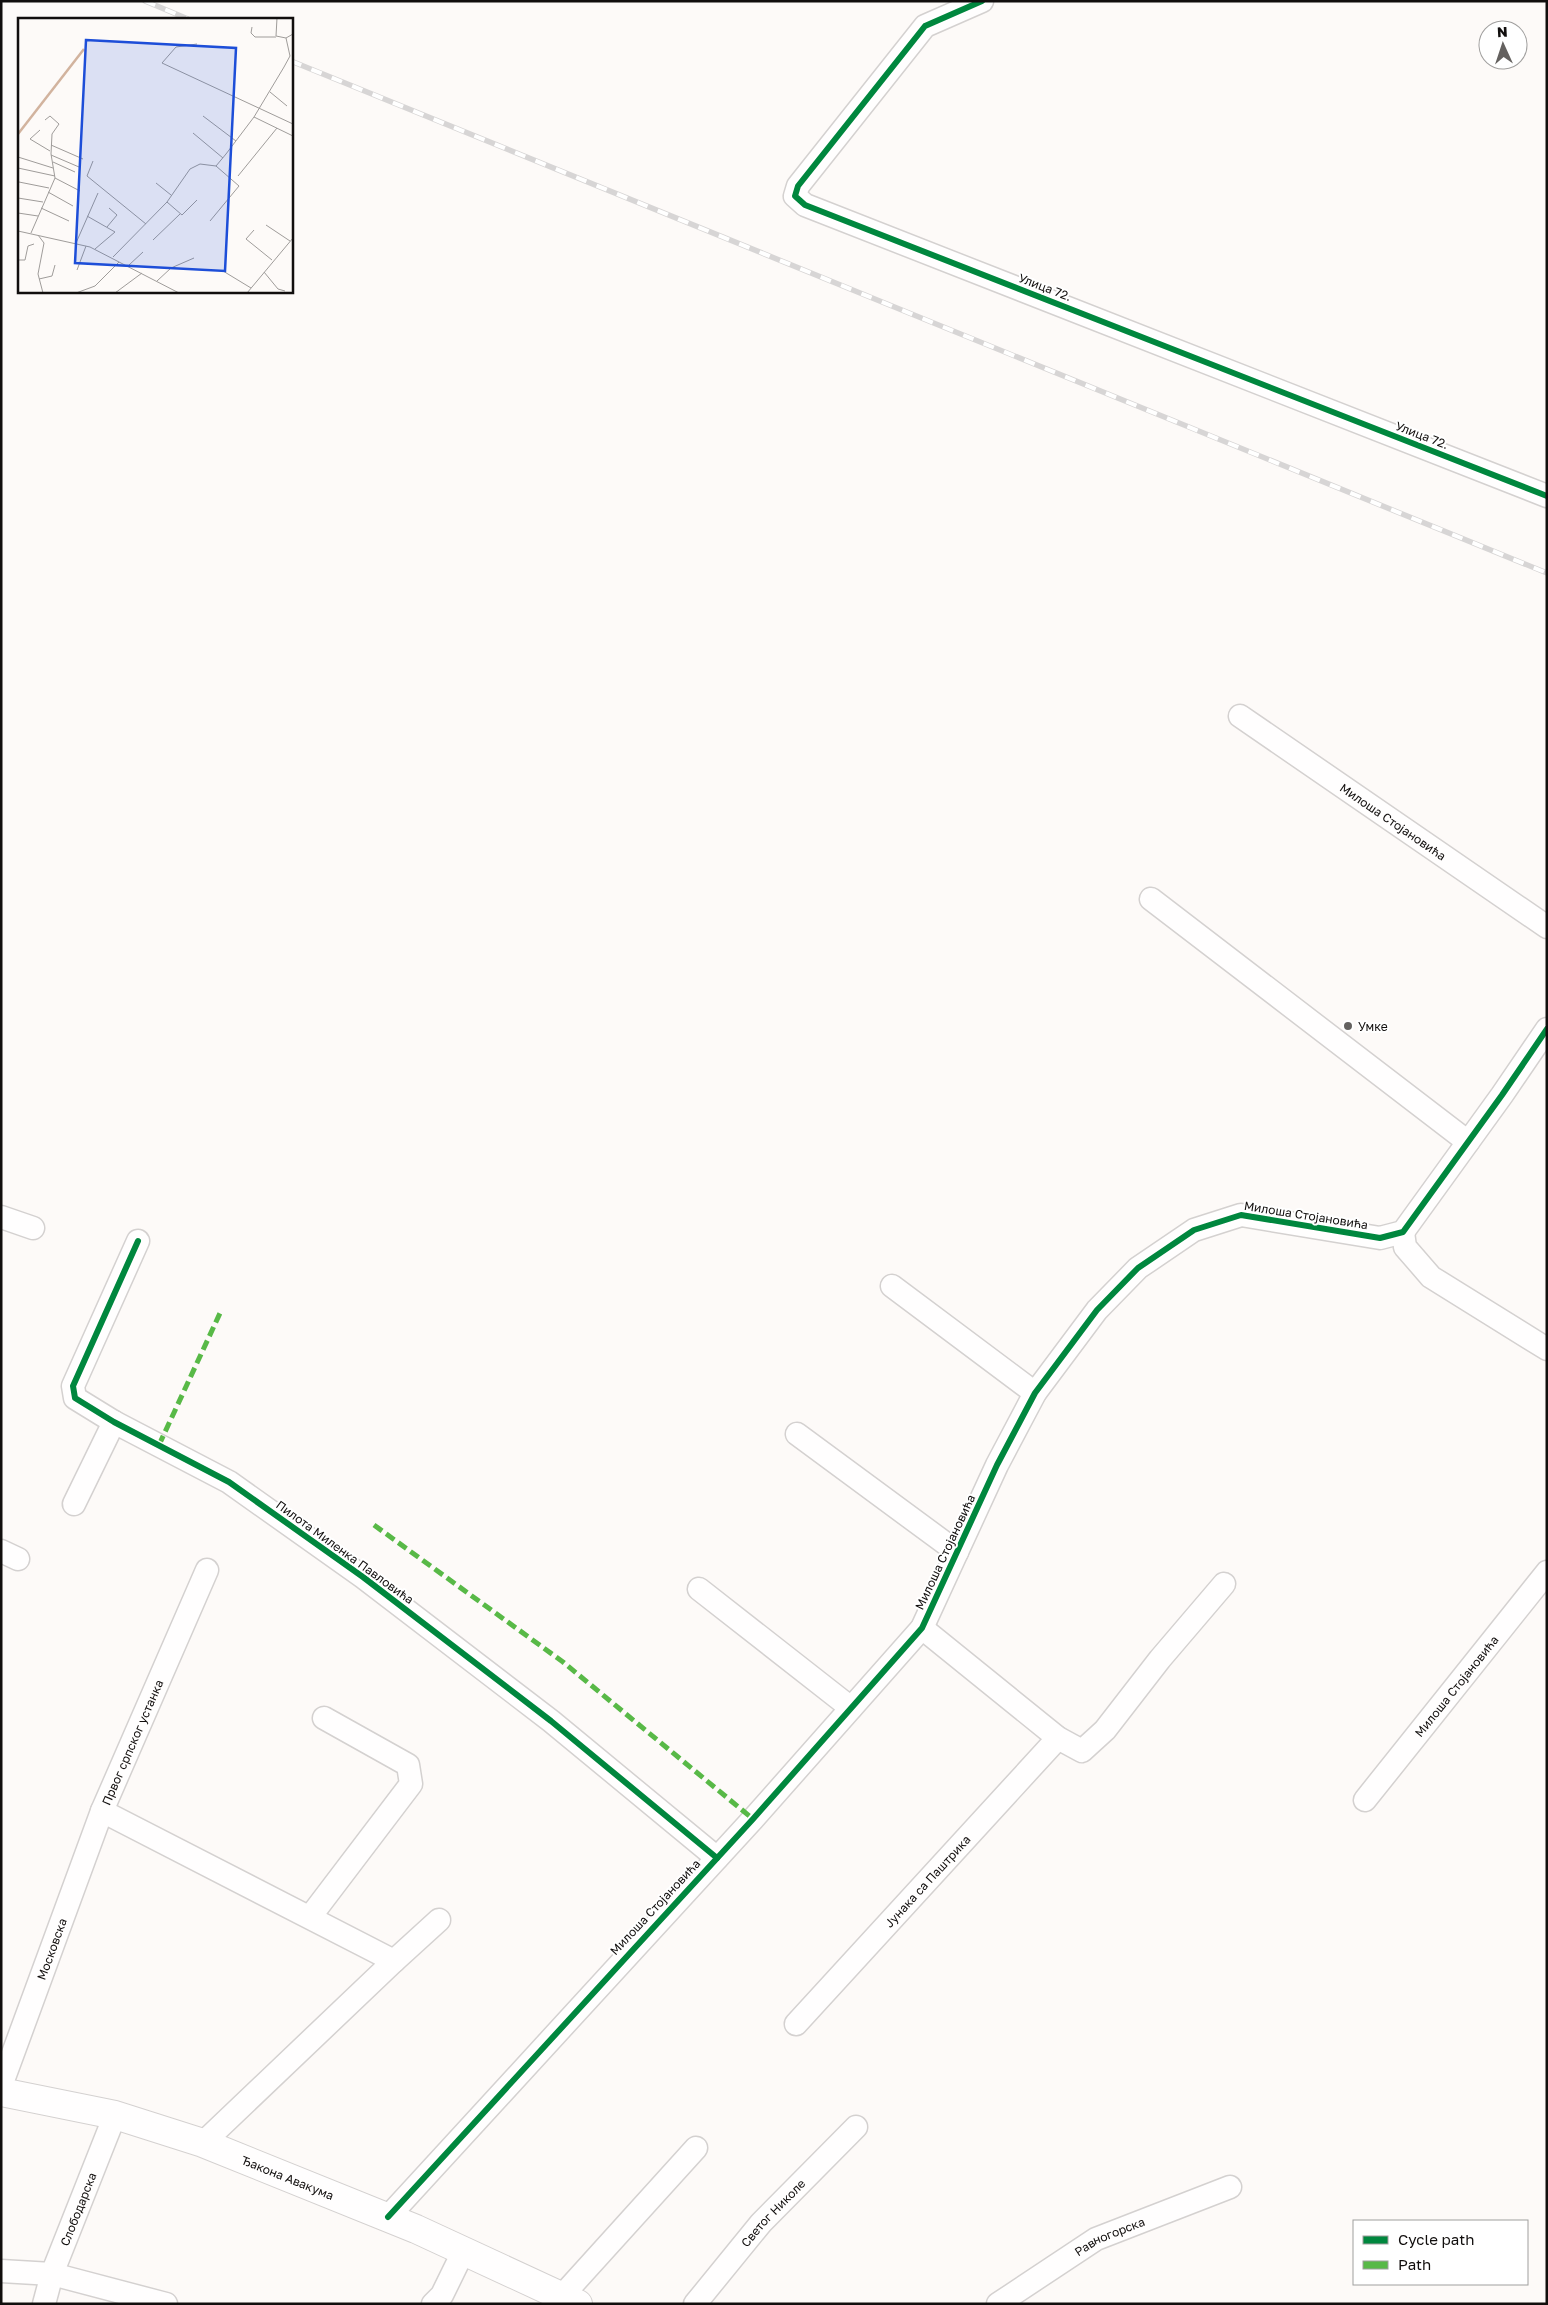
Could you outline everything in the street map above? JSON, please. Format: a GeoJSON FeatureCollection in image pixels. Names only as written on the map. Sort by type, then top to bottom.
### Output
{"type":"FeatureCollection","features":[{"type":"Feature","properties":{"kind":"main road","name":"Ђакона Авакума"},"geometry":{"type":"LineString","coordinates":[[1,2092],[115,2116],[203,2143],[388,2217],[464,2250],[570,2300]]}},
{"type":"Feature","properties":{"kind":"street","name":"Улица 72."},"geometry":{"type":"LineString","coordinates":[[982,1],[924,26],[798,186],[794,196],[805,205],[1547,496]]}},
{"type":"Feature","properties":{"kind":"street","name":"Милоша Стојановића"},"geometry":{"type":"LineString","coordinates":[[1240,716],[1547,927]]}},
{"type":"Feature","properties":{"kind":"street"},"geometry":{"type":"LineString","coordinates":[[1151,899],[1468,1142]]}},
{"type":"Feature","properties":{"kind":"street"},"geometry":{"type":"LineString","coordinates":[[1547,1030],[1403,1232],[1405,1247],[1431,1277],[1547,1349]]}},
{"type":"Feature","properties":{"kind":"street","name":"Милоша Стојановића"},"geometry":{"type":"LineString","coordinates":[[388,2217],[852,1708],[922,1628],[997,1465],[1035,1393],[1096,1310],[1138,1268],[1194,1230],[1241,1215],[1380,1238],[1403,1232]]}},
{"type":"Feature","properties":{"kind":"street"},"geometry":{"type":"LineString","coordinates":[[1,1216],[33,1228]]}},
{"type":"Feature","properties":{"kind":"street","name":"Пилота Миленка Павловића"},"geometry":{"type":"LineString","coordinates":[[138,1241],[73,1386],[75,1398],[114,1422],[229,1482],[363,1577],[551,1721],[716,1858]]}},
{"type":"Feature","properties":{"kind":"street"},"geometry":{"type":"LineString","coordinates":[[892,1286],[1035,1393]]}},
{"type":"Feature","properties":{"kind":"street"},"geometry":{"type":"LineString","coordinates":[[74,1504],[114,1422]]}},
{"type":"Feature","properties":{"kind":"street"},"geometry":{"type":"LineString","coordinates":[[797,1434],[957,1552]]}},
{"type":"Feature","properties":{"kind":"street","name":"Првог српског устанка"},"geometry":{"type":"LineString","coordinates":[[207,1570],[102,1811],[394,1961]]}},
{"type":"Feature","properties":{"kind":"street","name":"Милоша Стојановића"},"geometry":{"type":"LineString","coordinates":[[1365,1800],[1547,1572]]}},
{"type":"Feature","properties":{"kind":"street"},"geometry":{"type":"LineString","coordinates":[[922,1628],[1058,1738],[1082,1750],[1105,1730],[1160,1659],[1224,1584]]}},
{"type":"Feature","properties":{"kind":"street"},"geometry":{"type":"LineString","coordinates":[[699,1589],[852,1708]]}},
{"type":"Feature","properties":{"kind":"street"},"geometry":{"type":"LineString","coordinates":[[310,1917],[411,1784],[408,1765],[324,1718]]}},
{"type":"Feature","properties":{"kind":"street","name":"Јунака са Паштрика"},"geometry":{"type":"LineString","coordinates":[[796,2024],[1058,1738]]}},
{"type":"Feature","properties":{"kind":"street","name":"Московска"},"geometry":{"type":"LineString","coordinates":[[1,2086],[102,1811]]}},
{"type":"Feature","properties":{"kind":"street"},"geometry":{"type":"LineString","coordinates":[[203,2143],[439,1920]]}},
{"type":"Feature","properties":{"kind":"street","name":"Слободарска"},"geometry":{"type":"LineString","coordinates":[[44,2304],[52,2274],[115,2116]]}},
{"type":"Feature","properties":{"kind":"street","name":"Светог Николе"},"geometry":{"type":"LineString","coordinates":[[695,2304],[761,2223],[856,2127]]}},
{"type":"Feature","properties":{"kind":"street","name":"Ђакона Авакума"},"geometry":{"type":"LineString","coordinates":[[570,2300],[696,2148]]}},
{"type":"Feature","properties":{"kind":"street","name":"Равногорска"},"geometry":{"type":"LineString","coordinates":[[998,2304],[1096,2239],[1230,2187]]}},
{"type":"Feature","properties":{"kind":"street"},"geometry":{"type":"LineString","coordinates":[[433,2304],[442,2295],[464,2250]]}},
{"type":"Feature","properties":{"kind":"street"},"geometry":{"type":"LineString","coordinates":[[1,2270],[52,2274],[166,2304]]}},
{"type":"Feature","properties":{"kind":"railway"},"geometry":{"type":"LineString","coordinates":[[145,1],[186,18]]}},
{"type":"Feature","properties":{"kind":"railway"},"geometry":{"type":"LineString","coordinates":[[292,61],[1547,573]]}},
{"type":"Feature","properties":{"kind":"marked path"},"geometry":{"type":"LineString","coordinates":[[159,1445],[221,1311]]}},
{"type":"Feature","properties":{"kind":"marked path"},"geometry":{"type":"LineString","coordinates":[[374,1525],[563,1662],[753,1819]]}},
{"type":"Feature","properties":{"kind":"cycle path"},"geometry":{"type":"LineString","coordinates":[[982,1],[925,26],[798,186],[795,196],[805,205],[1547,496]]}},
{"type":"Feature","properties":{"kind":"cycle path"},"geometry":{"type":"LineString","coordinates":[[388,2217],[753,1819],[922,1628],[997,1465],[1035,1393],[1097,1310],[1138,1268],[1194,1230],[1241,1215],[1380,1238],[1403,1232],[1547,1029]]}},
{"type":"Feature","properties":{"kind":"cycle path"},"geometry":{"type":"LineString","coordinates":[[138,1241],[73,1386],[75,1398],[114,1422],[229,1482],[363,1577],[551,1721],[717,1858]]}},
{"type":"Feature","properties":{"kind":"place","name":"Умке"},"geometry":{"type":"Point","coordinates":[1348,1026]}}]}
